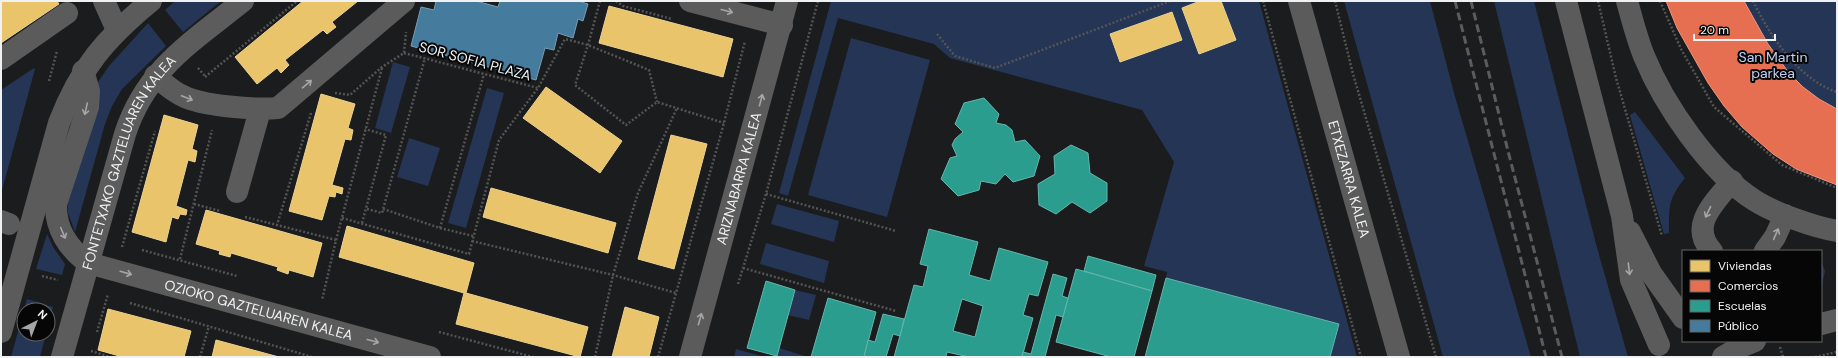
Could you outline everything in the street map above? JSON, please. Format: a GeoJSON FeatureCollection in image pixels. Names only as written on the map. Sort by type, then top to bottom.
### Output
{"type":"FeatureCollection","features":[{"type":"Feature","properties":{"kind":"main road","name":"FONTETXAKO GAZTELUAREN KALEA"},"geometry":{"type":"LineString","coordinates":[[62,357],[129,122],[143,93],[164,66],[243,1]]}},
{"type":"Feature","properties":{"kind":"street"},"geometry":{"type":"LineString","coordinates":[[104,1],[117,30]]}},
{"type":"Feature","properties":{"kind":"street"},"geometry":{"type":"LineString","coordinates":[[1,332],[59,124],[66,106],[83,71],[96,54],[117,30],[151,1]]}},
{"type":"Feature","properties":{"kind":"street"},"geometry":{"type":"LineString","coordinates":[[155,76],[182,96],[197,101],[260,110],[278,108],[404,1]]}},
{"type":"Feature","properties":{"kind":"street"},"geometry":{"type":"LineString","coordinates":[[690,1],[782,25]]}},
{"type":"Feature","properties":{"kind":"street","name":"ARIZNABARRA KALEA"},"geometry":{"type":"LineString","coordinates":[[690,357],[782,25],[787,1]]}},
{"type":"Feature","properties":{"kind":"street","name":"ETXEZARRA KALEA"},"geometry":{"type":"LineString","coordinates":[[1300,1],[1399,357]]}},
{"type":"Feature","properties":{"kind":"street"},"geometry":{"type":"LineString","coordinates":[[1566,1],[1622,216],[1631,280],[1659,351]]}},
{"type":"Feature","properties":{"kind":"street"},"geometry":{"type":"LineString","coordinates":[[1627,1],[1644,56],[1671,108],[1716,168],[1754,200],[1785,214],[1837,231]]}},
{"type":"Feature","properties":{"kind":"street"},"geometry":{"type":"LineString","coordinates":[[1,59],[67,13]]}},
{"type":"Feature","properties":{"kind":"street"},"geometry":{"type":"LineString","coordinates":[[83,71],[89,91],[88,107],[56,204],[56,216],[64,238],[76,254],[88,263]]}},
{"type":"Feature","properties":{"kind":"street"},"geometry":{"type":"LineString","coordinates":[[237,192],[260,110]]}},
{"type":"Feature","properties":{"kind":"street"},"geometry":{"type":"LineString","coordinates":[[1711,250],[1704,243],[1701,227],[1710,207],[1732,181]]}},
{"type":"Feature","properties":{"kind":"street"},"geometry":{"type":"LineString","coordinates":[[1766,250],[1775,237],[1785,214]]}},
{"type":"Feature","properties":{"kind":"street"},"geometry":{"type":"LineString","coordinates":[[1622,216],[1651,273],[1682,318]]}},
{"type":"Feature","properties":{"kind":"street","name":"OZIOKO GAZTELUAREN KALEA"},"geometry":{"type":"LineString","coordinates":[[88,263],[430,357]]}},
{"type":"Feature","properties":{"kind":"street"},"geometry":{"type":"LineString","coordinates":[[1822,310],[1837,308]]}},
{"type":"Feature","properties":{"kind":"street"},"geometry":{"type":"LineString","coordinates":[[1659,351],[1662,336],[1668,329],[1682,320]]}},
{"type":"Feature","properties":{"kind":"street"},"geometry":{"type":"LineString","coordinates":[[1822,324],[1837,320]]}},
{"type":"Feature","properties":{"kind":"street"},"geometry":{"type":"LineString","coordinates":[[1720,342],[1722,357],[1752,342]]}},
{"type":"Feature","properties":{"kind":"path"},"geometry":{"type":"LineString","coordinates":[[182,96],[297,1]]}},
{"type":"Feature","properties":{"kind":"path"},"geometry":{"type":"LineString","coordinates":[[600,1],[588,46],[575,85],[626,125],[657,102]]}},
{"type":"Feature","properties":{"kind":"path"},"geometry":{"type":"LineString","coordinates":[[736,291],[766,194],[818,1]]}},
{"type":"Feature","properties":{"kind":"path"},"geometry":{"type":"LineString","coordinates":[[937,34],[955,56],[995,68],[1170,1]]}},
{"type":"Feature","properties":{"kind":"path"},"geometry":{"type":"LineString","coordinates":[[1264,1],[1361,357]]}},
{"type":"Feature","properties":{"kind":"path"},"geometry":{"type":"LineString","coordinates":[[1335,1],[1353,74],[1436,357]]}},
{"type":"Feature","properties":{"kind":"path"},"geometry":{"type":"LineString","coordinates":[[1598,1],[1616,78],[1664,244]]}},
{"type":"Feature","properties":{"kind":"path"},"geometry":{"type":"LineString","coordinates":[[1660,1],[1681,49],[1714,107],[1782,165],[1837,188]]}},
{"type":"Feature","properties":{"kind":"path"},"geometry":{"type":"LineString","coordinates":[[1753,1],[1762,20],[1792,62],[1825,88],[1837,92]]}},
{"type":"Feature","properties":{"kind":"path"},"geometry":{"type":"LineString","coordinates":[[658,357],[724,123],[751,17]]}},
{"type":"Feature","properties":{"kind":"path"},"geometry":{"type":"LineString","coordinates":[[331,92],[350,95],[382,67],[404,53],[406,30]]}},
{"type":"Feature","properties":{"kind":"path"},"geometry":{"type":"LineString","coordinates":[[538,88],[565,39],[588,46],[649,70],[657,102]]}},
{"type":"Feature","properties":{"kind":"path"},"geometry":{"type":"LineString","coordinates":[[183,50],[205,77],[212,78]]}},
{"type":"Feature","properties":{"kind":"path","name":"SOR SOFIA PLAZA"},"geometry":{"type":"LineString","coordinates":[[404,53],[538,88],[499,140],[472,241]]}},
{"type":"Feature","properties":{"kind":"path"},"geometry":{"type":"LineString","coordinates":[[366,209],[382,213],[425,58]]}},
{"type":"Feature","properties":{"kind":"path"},"geometry":{"type":"LineString","coordinates":[[322,300],[336,240],[382,67]]}},
{"type":"Feature","properties":{"kind":"path"},"geometry":{"type":"LineString","coordinates":[[440,228],[484,74]]}},
{"type":"Feature","properties":{"kind":"path"},"geometry":{"type":"LineString","coordinates":[[657,102],[724,123]]}},
{"type":"Feature","properties":{"kind":"path"},"geometry":{"type":"LineString","coordinates":[[595,357],[613,275],[638,193],[677,108]]}},
{"type":"Feature","properties":{"kind":"path"},"geometry":{"type":"LineString","coordinates":[[312,112],[277,225],[336,240]]}},
{"type":"Feature","properties":{"kind":"path"},"geometry":{"type":"LineString","coordinates":[[180,259],[214,123]]}},
{"type":"Feature","properties":{"kind":"path"},"geometry":{"type":"LineString","coordinates":[[96,338],[156,128]]}},
{"type":"Feature","properties":{"kind":"path"},"geometry":{"type":"LineString","coordinates":[[362,223],[386,135],[365,129]]}},
{"type":"Feature","properties":{"kind":"path"},"geometry":{"type":"LineString","coordinates":[[766,194],[896,231]]}},
{"type":"Feature","properties":{"kind":"path"},"geometry":{"type":"LineString","coordinates":[[383,209],[440,228],[473,236]]}},
{"type":"Feature","properties":{"kind":"path"},"geometry":{"type":"LineString","coordinates":[[342,218],[468,254],[472,241],[613,275],[676,293]]}},
{"type":"Feature","properties":{"kind":"path"},"geometry":{"type":"LineString","coordinates":[[743,268],[896,311]]}},
{"type":"Feature","properties":{"kind":"path"},"geometry":{"type":"LineString","coordinates":[[19,269],[115,298]]}},
{"type":"Feature","properties":{"kind":"path"},"geometry":{"type":"LineString","coordinates":[[122,300],[312,357]]}},
{"type":"Feature","properties":{"kind":"path"},"geometry":{"type":"LineString","coordinates":[[200,357],[209,326]]}},
{"type":"Feature","properties":{"kind":"path"},"geometry":{"type":"LineString","coordinates":[[90,357],[94,344]]}},
{"type":"Feature","properties":{"kind":"path"},"geometry":{"type":"LineString","coordinates":[[92,351],[110,357]]}},
{"type":"Feature","properties":{"kind":"path"},"geometry":{"type":"LineString","coordinates":[[1815,357],[1837,352]]}},
{"type":"Feature","properties":{"kind":"green space"},"geometry":{"type":"Polygon","coordinates":[[[175,1],[221,1],[183,32],[165,10],[175,1]]]}},
{"type":"Feature","properties":{"kind":"green space"},"geometry":{"type":"Polygon","coordinates":[[[831,1],[1259,1],[1357,357],[1330,357],[1338,324],[1166,278],[1167,272],[1144,266],[1174,162],[1142,110],[950,58],[934,44],[838,18],[788,196],[779,193],[831,1]]]}},
{"type":"Feature","properties":{"kind":"green space"},"geometry":{"type":"Polygon","coordinates":[[[1344,1],[1430,1],[1454,93],[1531,357],[1443,357],[1344,1]]]}},
{"type":"Feature","properties":{"kind":"green space"},"geometry":{"type":"Polygon","coordinates":[[[1494,1],[1534,1],[1596,244],[1628,357],[1580,357],[1494,1]]]}},
{"type":"Feature","properties":{"kind":"green space","name":"San Martin parkea"},"geometry":{"type":"Polygon","coordinates":[[[1666,1],[1837,1],[1837,185],[1805,172],[1777,156],[1753,136],[1731,113],[1712,88],[1695,60],[1666,1]]]}},
{"type":"Feature","properties":{"kind":"green space"},"geometry":{"type":"Polygon","coordinates":[[[148,23],[166,46],[122,89],[112,106],[105,124],[75,232],[68,213],[67,197],[96,85],[109,66],[148,23]]]}},
{"type":"Feature","properties":{"kind":"green space"},"geometry":{"type":"Polygon","coordinates":[[[851,38],[930,60],[887,217],[808,195],[851,38]]]}},
{"type":"Feature","properties":{"kind":"green space"},"geometry":{"type":"Polygon","coordinates":[[[393,62],[410,67],[391,133],[375,128],[393,62]]]}},
{"type":"Feature","properties":{"kind":"green space"},"geometry":{"type":"Polygon","coordinates":[[[34,68],[35,69],[1,194],[1,90],[34,68]]]}},
{"type":"Feature","properties":{"kind":"green space"},"geometry":{"type":"Polygon","coordinates":[[[487,88],[504,93],[466,228],[448,223],[487,88]]]}},
{"type":"Feature","properties":{"kind":"green space"},"geometry":{"type":"Polygon","coordinates":[[[1635,112],[1685,178],[1679,185],[1672,198],[1669,216],[1669,233],[1664,234],[1630,115],[1635,112]]]}},
{"type":"Feature","properties":{"kind":"green space"},"geometry":{"type":"Polygon","coordinates":[[[409,138],[440,148],[428,186],[397,177],[409,138]]]}},
{"type":"Feature","properties":{"kind":"green space"},"geometry":{"type":"Polygon","coordinates":[[[777,204],[839,221],[834,242],[771,224],[777,204]]]}},
{"type":"Feature","properties":{"kind":"green space"},"geometry":{"type":"Polygon","coordinates":[[[47,234],[53,247],[65,264],[62,275],[36,269],[47,234]]]}},
{"type":"Feature","properties":{"kind":"green space"},"geometry":{"type":"Polygon","coordinates":[[[766,243],[829,261],[824,283],[760,264],[766,243]]]}},
{"type":"Feature","properties":{"kind":"green space"},"geometry":{"type":"Polygon","coordinates":[[[1822,264],[1825,271],[1822,285],[1822,264]]]}},
{"type":"Feature","properties":{"kind":"green space"},"geometry":{"type":"Polygon","coordinates":[[[795,290],[816,295],[809,320],[788,315],[795,290]]]}},
{"type":"Feature","properties":{"kind":"green space"},"geometry":{"type":"Polygon","coordinates":[[[27,299],[37,302],[26,302],[27,299]]]}},
{"type":"Feature","properties":{"kind":"green space"},"geometry":{"type":"Polygon","coordinates":[[[16,339],[16,342],[44,342],[40,357],[11,357],[16,339]]]}},
{"type":"Feature","properties":{"kind":"green space"},"geometry":{"type":"Polygon","coordinates":[[[779,348],[808,357],[771,357],[779,348]]]}},
{"type":"Feature","properties":{"kind":"green space"},"geometry":{"type":"Polygon","coordinates":[[[736,349],[765,357],[734,357],[736,349]]]}},
{"type":"Feature","properties":{"kind":"building: Viviendas"},"geometry":{"type":"Polygon","coordinates":[[[1,1],[57,1],[59,4],[1,43],[1,1]]]}},
{"type":"Feature","properties":{"kind":"building: Viviendas"},"geometry":{"type":"Polygon","coordinates":[[[303,1],[358,1],[332,22],[336,27],[327,34],[323,30],[285,60],[289,65],[281,73],[277,68],[257,84],[235,57],[303,1]]]}},
{"type":"Feature","properties":{"kind":"building: Viviendas"},"geometry":{"type":"Polygon","coordinates":[[[1200,1],[1221,1],[1236,40],[1199,54],[1182,8],[1200,1]]]}},
{"type":"Feature","properties":{"kind":"building: Viviendas"},"geometry":{"type":"Polygon","coordinates":[[[609,6],[733,39],[723,77],[599,43],[609,6]]]}},
{"type":"Feature","properties":{"kind":"building: Viviendas"},"geometry":{"type":"Polygon","coordinates":[[[1172,12],[1182,40],[1120,62],[1110,34],[1172,12]]]}},
{"type":"Feature","properties":{"kind":"building: Viviendas"},"geometry":{"type":"Polygon","coordinates":[[[546,87],[622,141],[600,173],[523,118],[546,87]]]}},
{"type":"Feature","properties":{"kind":"building: Viviendas"},"geometry":{"type":"Polygon","coordinates":[[[321,94],[355,104],[348,128],[353,130],[351,140],[345,139],[332,185],[343,188],[342,194],[336,192],[335,197],[329,196],[322,220],[289,211],[321,94]]]}},
{"type":"Feature","properties":{"kind":"building: Viviendas"},"geometry":{"type":"Polygon","coordinates":[[[164,115],[198,125],[192,149],[197,151],[195,162],[188,160],[176,206],[187,210],[186,215],[180,214],[178,219],[172,217],[166,242],[132,232],[164,115]]]}},
{"type":"Feature","properties":{"kind":"building: Viviendas"},"geometry":{"type":"Polygon","coordinates":[[[671,135],[707,144],[674,269],[638,259],[671,135]]]}},
{"type":"Feature","properties":{"kind":"building: Viviendas"},"geometry":{"type":"Polygon","coordinates":[[[491,188],[616,223],[608,253],[483,217],[491,188]]]}},
{"type":"Feature","properties":{"kind":"building: Viviendas"},"geometry":{"type":"Polygon","coordinates":[[[206,210],[322,243],[313,277],[289,270],[288,274],[277,270],[278,267],[231,253],[230,257],[219,254],[220,251],[196,244],[206,210]]]}},
{"type":"Feature","properties":{"kind":"building: Viviendas"},"geometry":{"type":"Polygon","coordinates":[[[347,226],[474,263],[466,293],[588,327],[580,357],[456,324],[464,293],[339,257],[347,226]]]}},
{"type":"Feature","properties":{"kind":"building: Viviendas"},"geometry":{"type":"Polygon","coordinates":[[[625,307],[659,317],[649,357],[612,357],[625,307]]]}},
{"type":"Feature","properties":{"kind":"building: Viviendas"},"geometry":{"type":"Polygon","coordinates":[[[108,309],[191,331],[184,357],[123,357],[98,350],[108,309]]]}},
{"type":"Feature","properties":{"kind":"building: Viviendas"},"geometry":{"type":"Polygon","coordinates":[[[216,340],[279,357],[212,357],[216,340]]]}},
{"type":"Feature","properties":{"kind":"building: Comercios","name":"San Martin parkea"},"geometry":{"type":"Polygon","coordinates":[[[1666,1],[1744,1],[1768,44],[1789,73],[1803,87],[1819,99],[1837,109],[1837,185],[1796,169],[1773,154],[1742,127],[1724,106],[1708,83],[1677,28],[1666,1]]]}},
{"type":"Feature","properties":{"kind":"building: Escuelas"},"geometry":{"type":"Polygon","coordinates":[[[984,98],[999,114],[996,123],[1006,125],[1012,130],[1015,142],[1025,140],[1040,156],[1034,176],[1013,182],[1005,174],[996,184],[981,181],[979,190],[958,196],[941,179],[950,158],[957,156],[952,145],[955,139],[963,132],[955,124],[964,103],[984,98]]]}},
{"type":"Feature","properties":{"kind":"building: Escuelas"},"geometry":{"type":"Polygon","coordinates":[[[1071,145],[1088,153],[1090,173],[1107,183],[1107,201],[1090,213],[1072,202],[1056,214],[1039,205],[1038,184],[1055,174],[1054,156],[1071,145]]]}},
{"type":"Feature","properties":{"kind":"building: Escuelas"},"geometry":{"type":"Polygon","coordinates":[[[929,229],[978,242],[969,275],[990,281],[999,248],[1048,262],[1038,296],[1029,294],[1023,315],[1033,318],[1022,357],[969,357],[947,352],[946,357],[894,357],[914,285],[923,287],[928,266],[920,264],[929,229]],[[962,299],[953,331],[975,337],[983,306],[962,299]]]}},
{"type":"Feature","properties":{"kind":"building: Escuelas"},"geometry":{"type":"Polygon","coordinates":[[[1088,256],[1156,275],[1152,291],[1084,271],[1088,256]]]}},
{"type":"Feature","properties":{"kind":"building: Escuelas"},"geometry":{"type":"Polygon","coordinates":[[[1076,269],[1152,291],[1134,357],[1111,357],[1056,342],[1076,269]]]}},
{"type":"Feature","properties":{"kind":"building: Escuelas"},"geometry":{"type":"Polygon","coordinates":[[[1053,274],[1067,278],[1062,296],[1068,298],[1063,317],[1056,315],[1045,357],[1022,357],[1023,352],[1031,354],[1053,274]]]}},
{"type":"Feature","properties":{"kind":"building: Escuelas"},"geometry":{"type":"Polygon","coordinates":[[[1166,278],[1339,324],[1330,357],[1145,357],[1166,278]]]}},
{"type":"Feature","properties":{"kind":"building: Escuelas"},"geometry":{"type":"Polygon","coordinates":[[[766,281],[795,290],[777,356],[747,348],[766,281]]]}},
{"type":"Feature","properties":{"kind":"building: Escuelas"},"geometry":{"type":"Polygon","coordinates":[[[828,298],[876,312],[864,357],[811,357],[828,298]]]}},
{"type":"Feature","properties":{"kind":"building: Escuelas"},"geometry":{"type":"Polygon","coordinates":[[[883,314],[904,319],[900,336],[893,334],[886,357],[864,357],[868,340],[875,342],[883,314]]]}},
{"type":"Feature","properties":{"kind":"building: Público"},"geometry":{"type":"Polygon","coordinates":[[[436,1],[476,1],[498,7],[500,1],[578,1],[588,4],[583,21],[578,19],[573,38],[558,33],[554,50],[545,48],[536,80],[411,46],[421,7],[434,10],[436,1]]]}},
{"type":"Feature","properties":{"kind":"railway"},"geometry":{"type":"LineString","coordinates":[[1455,1],[1546,357]]}},
{"type":"Feature","properties":{"kind":"railway"},"geometry":{"type":"LineString","coordinates":[[1471,1],[1509,155],[1562,357]]}}]}
